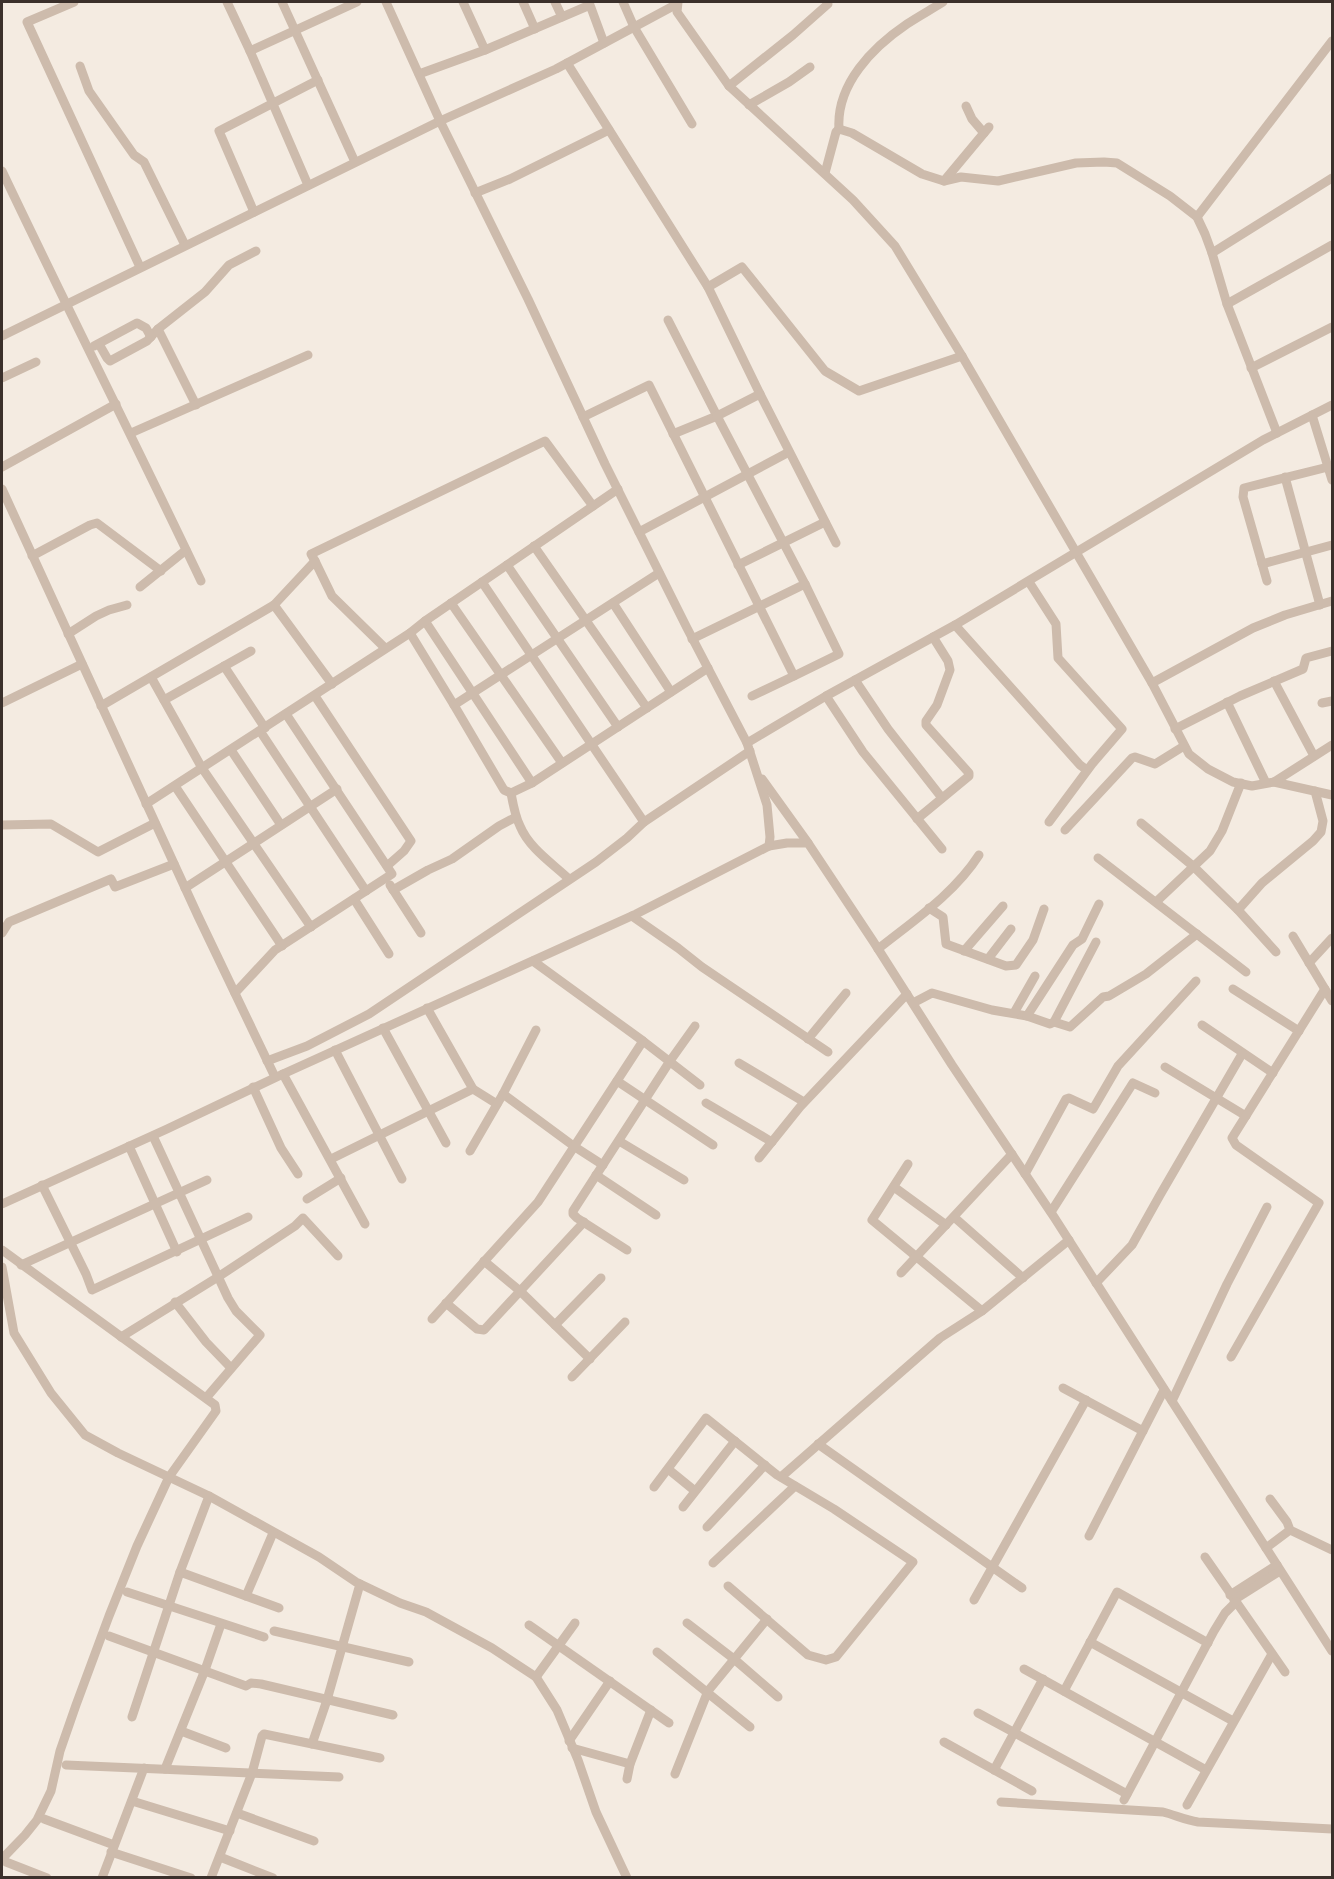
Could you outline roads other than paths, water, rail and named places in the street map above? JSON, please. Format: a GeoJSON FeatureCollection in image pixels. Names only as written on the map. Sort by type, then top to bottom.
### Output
{"type":"FeatureCollection","features":[{"type":"Feature","properties":{"kind":"street"},"geometry":{"type":"LineString","coordinates":[[74,2],[27,22],[140,267]]}},
{"type":"Feature","properties":{"kind":"street"},"geometry":{"type":"LineString","coordinates":[[227,2],[308,185]]}},
{"type":"Feature","properties":{"kind":"street"},"geometry":{"type":"LineString","coordinates":[[282,2],[355,162]]}},
{"type":"Feature","properties":{"kind":"street"},"geometry":{"type":"LineString","coordinates":[[250,51],[357,2]]}},
{"type":"Feature","properties":{"kind":"street"},"geometry":{"type":"LineString","coordinates":[[386,2],[440,121],[618,489],[692,639],[749,747],[767,805],[769,846]]}},
{"type":"Feature","properties":{"kind":"street"},"geometry":{"type":"LineString","coordinates":[[463,2],[485,50]]}},
{"type":"Feature","properties":{"kind":"street"},"geometry":{"type":"LineString","coordinates":[[523,2],[535,28]]}},
{"type":"Feature","properties":{"kind":"street"},"geometry":{"type":"LineString","coordinates":[[555,2],[561,17]]}},
{"type":"Feature","properties":{"kind":"street"},"geometry":{"type":"LineString","coordinates":[[623,2],[634,27],[692,124]]}},
{"type":"Feature","properties":{"kind":"street"},"geometry":{"type":"LineString","coordinates":[[659,2],[664,11]]}},
{"type":"Feature","properties":{"kind":"street"},"geometry":{"type":"LineString","coordinates":[[825,173],[836,132],[839,129],[838,121],[846,89],[857,70],[878,48],[906,25],[944,2]]}},
{"type":"Feature","properties":{"kind":"street"},"geometry":{"type":"LineString","coordinates":[[419,74],[485,50],[589,3],[604,43]]}},
{"type":"Feature","properties":{"kind":"street"},"geometry":{"type":"LineString","coordinates":[[2,336],[355,162],[567,63],[678,3]]}},
{"type":"Feature","properties":{"kind":"street"},"geometry":{"type":"LineString","coordinates":[[678,3],[677,12],[729,86],[853,200],[894,246],[962,356],[1152,683],[1189,754],[1208,769],[1233,782],[1252,786],[1270,782],[1332,745]]}},
{"type":"Feature","properties":{"kind":"street"},"geometry":{"type":"LineString","coordinates":[[729,86],[828,4]]}},
{"type":"Feature","properties":{"kind":"street"},"geometry":{"type":"LineString","coordinates":[[1197,217],[1332,41]]}},
{"type":"Feature","properties":{"kind":"street"},"geometry":{"type":"LineString","coordinates":[[567,63],[708,287],[836,543]]}},
{"type":"Feature","properties":{"kind":"street"},"geometry":{"type":"LineString","coordinates":[[80,66],[88,91],[134,155],[144,162],[185,245]]}},
{"type":"Feature","properties":{"kind":"street"},"geometry":{"type":"LineString","coordinates":[[749,105],[810,67]]}},
{"type":"Feature","properties":{"kind":"street"},"geometry":{"type":"LineString","coordinates":[[254,212],[219,131],[318,80]]}},
{"type":"Feature","properties":{"kind":"street"},"geometry":{"type":"LineString","coordinates":[[944,181],[987,130],[972,119],[966,106]]}},
{"type":"Feature","properties":{"kind":"street"},"geometry":{"type":"LineString","coordinates":[[839,129],[852,133],[922,174],[944,181],[961,177],[998,181],[1076,163],[1104,162],[1117,163],[1170,196],[1197,217],[1212,253],[1227,304],[1277,433]]}},
{"type":"Feature","properties":{"kind":"street"},"geometry":{"type":"LineString","coordinates":[[475,193],[510,179],[609,130]]}},
{"type":"Feature","properties":{"kind":"street"},"geometry":{"type":"LineString","coordinates":[[2,171],[201,581]]}},
{"type":"Feature","properties":{"kind":"street"},"geometry":{"type":"LineString","coordinates":[[1212,253],[1332,178]]}},
{"type":"Feature","properties":{"kind":"street"},"geometry":{"type":"LineString","coordinates":[[1227,304],[1332,245]]}},
{"type":"Feature","properties":{"kind":"street"},"geometry":{"type":"LineString","coordinates":[[99,344],[107,358],[113,360],[141,346],[158,329],[199,298],[229,265],[256,250]]}},
{"type":"Feature","properties":{"kind":"street"},"geometry":{"type":"LineString","coordinates":[[708,287],[742,267],[825,371],[859,391],[962,356]]}},
{"type":"Feature","properties":{"kind":"street"},"geometry":{"type":"LineString","coordinates":[[668,320],[839,654],[752,696]]}},
{"type":"Feature","properties":{"kind":"street"},"geometry":{"type":"LineString","coordinates":[[88,350],[137,323],[146,328],[151,337]]}},
{"type":"Feature","properties":{"kind":"street"},"geometry":{"type":"LineString","coordinates":[[1251,368],[1332,327]]}},
{"type":"Feature","properties":{"kind":"street"},"geometry":{"type":"LineString","coordinates":[[158,329],[196,405]]}},
{"type":"Feature","properties":{"kind":"street"},"geometry":{"type":"LineString","coordinates":[[131,433],[308,355]]}},
{"type":"Feature","properties":{"kind":"street"},"geometry":{"type":"LineString","coordinates":[[2,378],[36,362]]}},
{"type":"Feature","properties":{"kind":"street"},"geometry":{"type":"LineString","coordinates":[[584,417],[649,385],[794,676]]}},
{"type":"Feature","properties":{"kind":"street"},"geometry":{"type":"LineString","coordinates":[[673,434],[717,416],[760,394]]}},
{"type":"Feature","properties":{"kind":"street"},"geometry":{"type":"LineString","coordinates":[[2,467],[116,404]]}},
{"type":"Feature","properties":{"kind":"street"},"geometry":{"type":"LineString","coordinates":[[267,1061],[306,1046],[369,1014],[613,849],[644,822],[749,747],[826,696],[955,626],[1263,440],[1332,405]]}},
{"type":"Feature","properties":{"kind":"street"},"geometry":{"type":"LineString","coordinates":[[1312,415],[1332,480]]}},
{"type":"Feature","properties":{"kind":"street"},"geometry":{"type":"LineString","coordinates":[[385,648],[332,596],[311,554],[545,441],[593,506]]}},
{"type":"Feature","properties":{"kind":"street"},"geometry":{"type":"LineString","coordinates":[[639,532],[789,452]]}},
{"type":"Feature","properties":{"kind":"street"},"geometry":{"type":"LineString","coordinates":[[1267,581],[1244,488],[1328,467]]}},
{"type":"Feature","properties":{"kind":"street"},"geometry":{"type":"LineString","coordinates":[[1285,477],[1320,605]]}},
{"type":"Feature","properties":{"kind":"street"},"geometry":{"type":"LineString","coordinates":[[2,489],[267,1061],[279,1075],[331,1159],[365,1224]]}},
{"type":"Feature","properties":{"kind":"street"},"geometry":{"type":"LineString","coordinates":[[146,804],[410,633],[618,489]]}},
{"type":"Feature","properties":{"kind":"street"},"geometry":{"type":"LineString","coordinates":[[738,565],[825,522]]}},
{"type":"Feature","properties":{"kind":"street"},"geometry":{"type":"LineString","coordinates":[[32,556],[97,523],[161,570]]}},
{"type":"Feature","properties":{"kind":"street"},"geometry":{"type":"LineString","coordinates":[[1262,564],[1332,545]]}},
{"type":"Feature","properties":{"kind":"street"},"geometry":{"type":"LineString","coordinates":[[534,546],[647,708]]}},
{"type":"Feature","properties":{"kind":"street"},"geometry":{"type":"LineString","coordinates":[[140,587],[186,550]]}},
{"type":"Feature","properties":{"kind":"street"},"geometry":{"type":"LineString","coordinates":[[101,706],[274,605],[315,561]]}},
{"type":"Feature","properties":{"kind":"street"},"geometry":{"type":"LineString","coordinates":[[507,565],[618,727]]}},
{"type":"Feature","properties":{"kind":"street"},"geometry":{"type":"LineString","coordinates":[[454,705],[660,573]]}},
{"type":"Feature","properties":{"kind":"street"},"geometry":{"type":"LineString","coordinates":[[482,582],[644,822]]}},
{"type":"Feature","properties":{"kind":"street"},"geometry":{"type":"LineString","coordinates":[[1029,582],[1056,624],[1058,658],[1122,729],[1087,770],[1049,822]]}},
{"type":"Feature","properties":{"kind":"street"},"geometry":{"type":"LineString","coordinates":[[692,639],[805,584]]}},
{"type":"Feature","properties":{"kind":"street"},"geometry":{"type":"LineString","coordinates":[[1152,683],[1252,628],[1285,615],[1332,602]]}},
{"type":"Feature","properties":{"kind":"street"},"geometry":{"type":"LineString","coordinates":[[451,603],[562,763]]}},
{"type":"Feature","properties":{"kind":"street"},"geometry":{"type":"LineString","coordinates":[[613,603],[671,692]]}},
{"type":"Feature","properties":{"kind":"street"},"geometry":{"type":"LineString","coordinates":[[68,634],[96,616],[127,605]]}},
{"type":"Feature","properties":{"kind":"street"},"geometry":{"type":"LineString","coordinates":[[274,605],[332,684]]}},
{"type":"Feature","properties":{"kind":"street"},"geometry":{"type":"LineString","coordinates":[[425,621],[532,783]]}},
{"type":"Feature","properties":{"kind":"street"},"geometry":{"type":"LineString","coordinates":[[955,626],[1087,770]]}},
{"type":"Feature","properties":{"kind":"street"},"geometry":{"type":"LineString","coordinates":[[410,633],[504,790],[511,793],[532,783],[708,668]]}},
{"type":"Feature","properties":{"kind":"street"},"geometry":{"type":"LineString","coordinates":[[917,819],[967,778],[969,773],[926,725],[926,721],[937,705],[950,670],[948,661],[933,638]]}},
{"type":"Feature","properties":{"kind":"street"},"geometry":{"type":"LineString","coordinates":[[164,700],[252,651]]}},
{"type":"Feature","properties":{"kind":"street"},"geometry":{"type":"LineString","coordinates":[[1175,729],[1227,702],[1303,669],[1306,658],[1332,651]]}},
{"type":"Feature","properties":{"kind":"street"},"geometry":{"type":"LineString","coordinates":[[2,703],[82,664]]}},
{"type":"Feature","properties":{"kind":"street"},"geometry":{"type":"LineString","coordinates":[[224,666],[310,807],[366,891]]}},
{"type":"Feature","properties":{"kind":"street"},"geometry":{"type":"LineString","coordinates":[[151,677],[202,768],[311,927]]}},
{"type":"Feature","properties":{"kind":"street"},"geometry":{"type":"LineString","coordinates":[[855,680],[888,729],[942,798]]}},
{"type":"Feature","properties":{"kind":"street"},"geometry":{"type":"LineString","coordinates":[[1274,681],[1314,756]]}},
{"type":"Feature","properties":{"kind":"street"},"geometry":{"type":"LineString","coordinates":[[315,696],[411,841],[404,851],[387,866]]}},
{"type":"Feature","properties":{"kind":"street"},"geometry":{"type":"LineString","coordinates":[[826,696],[863,752],[942,849]]}},
{"type":"Feature","properties":{"kind":"street"},"geometry":{"type":"LineString","coordinates":[[1322,704],[1332,701]]}},
{"type":"Feature","properties":{"kind":"street"},"geometry":{"type":"LineString","coordinates":[[1227,702],[1270,782]]}},
{"type":"Feature","properties":{"kind":"street"},"geometry":{"type":"LineString","coordinates":[[235,993],[276,950],[392,874],[286,714]]}},
{"type":"Feature","properties":{"kind":"street"},"geometry":{"type":"LineString","coordinates":[[1065,831],[1132,758],[1155,764],[1184,746]]}},
{"type":"Feature","properties":{"kind":"street"},"geometry":{"type":"LineString","coordinates":[[231,750],[281,825]]}},
{"type":"Feature","properties":{"kind":"street"},"geometry":{"type":"LineString","coordinates":[[758,772],[808,843],[952,1065],[1051,1212],[1332,1651]]}},
{"type":"Feature","properties":{"kind":"street"},"geometry":{"type":"LineString","coordinates":[[1270,782],[1332,795]]}},
{"type":"Feature","properties":{"kind":"street"},"geometry":{"type":"LineString","coordinates":[[1156,902],[1210,852],[1222,831],[1242,783]]}},
{"type":"Feature","properties":{"kind":"street"},"geometry":{"type":"LineString","coordinates":[[175,786],[282,946]]}},
{"type":"Feature","properties":{"kind":"street"},"geometry":{"type":"LineString","coordinates":[[185,888],[337,789]]}},
{"type":"Feature","properties":{"kind":"street"},"geometry":{"type":"LineString","coordinates":[[1239,910],[1262,882],[1321,832],[1323,821],[1315,791]]}},
{"type":"Feature","properties":{"kind":"street"},"geometry":{"type":"LineString","coordinates":[[511,793],[516,817],[523,833],[531,844],[569,879]]}},
{"type":"Feature","properties":{"kind":"street"},"geometry":{"type":"LineString","coordinates":[[393,890],[452,859],[499,826],[516,817]]}},
{"type":"Feature","properties":{"kind":"street"},"geometry":{"type":"LineString","coordinates":[[2,825],[51,824],[98,852],[155,823]]}},
{"type":"Feature","properties":{"kind":"street"},"geometry":{"type":"LineString","coordinates":[[1141,823],[1193,866],[1239,910],[1276,952]]}},
{"type":"Feature","properties":{"kind":"street"},"geometry":{"type":"LineString","coordinates":[[2,1204],[153,1136],[279,1075],[632,916],[769,846],[808,843]]}},
{"type":"Feature","properties":{"kind":"street"},"geometry":{"type":"LineString","coordinates":[[878,949],[956,884],[979,855]]}},
{"type":"Feature","properties":{"kind":"street"},"geometry":{"type":"LineString","coordinates":[[1098,858],[1246,972]]}},
{"type":"Feature","properties":{"kind":"street"},"geometry":{"type":"LineString","coordinates":[[2,933],[9,922],[111,879],[115,887],[174,864]]}},
{"type":"Feature","properties":{"kind":"street"},"geometry":{"type":"LineString","coordinates":[[386,878],[421,933]]}},
{"type":"Feature","properties":{"kind":"street"},"geometry":{"type":"LineString","coordinates":[[354,899],[389,954]]}},
{"type":"Feature","properties":{"kind":"street"},"geometry":{"type":"LineString","coordinates":[[1027,1016],[1072,945],[1082,939],[1099,904]]}},
{"type":"Feature","properties":{"kind":"street"},"geometry":{"type":"LineString","coordinates":[[964,951],[1003,906]]}},
{"type":"Feature","properties":{"kind":"street"},"geometry":{"type":"LineString","coordinates":[[929,908],[943,917],[946,944],[1006,966],[1016,965],[1033,940],[1044,909]]}},
{"type":"Feature","properties":{"kind":"street"},"geometry":{"type":"LineString","coordinates":[[632,916],[702,967],[828,1052]]}},
{"type":"Feature","properties":{"kind":"street"},"geometry":{"type":"LineString","coordinates":[[988,959],[1011,929]]}},
{"type":"Feature","properties":{"kind":"street"},"geometry":{"type":"LineString","coordinates":[[913,1003],[932,993],[992,1010],[1070,1027],[1103,997],[1109,996],[1146,974],[1197,934]]}},
{"type":"Feature","properties":{"kind":"street"},"geometry":{"type":"LineString","coordinates":[[1293,936],[1332,1001]]}},
{"type":"Feature","properties":{"kind":"street"},"geometry":{"type":"LineString","coordinates":[[1309,963],[1332,938]]}},
{"type":"Feature","properties":{"kind":"street"},"geometry":{"type":"LineString","coordinates":[[1054,1022],[1096,942]]}},
{"type":"Feature","properties":{"kind":"street"},"geometry":{"type":"LineString","coordinates":[[533,961],[700,1085]]}},
{"type":"Feature","properties":{"kind":"street"},"geometry":{"type":"LineString","coordinates":[[1014,1013],[1035,976]]}},
{"type":"Feature","properties":{"kind":"street"},"geometry":{"type":"LineString","coordinates":[[1025,1174],[1066,1099],[1069,1098],[1094,1109],[1118,1066],[1196,981]]}},
{"type":"Feature","properties":{"kind":"street"},"geometry":{"type":"LineString","coordinates":[[1233,989],[1299,1031]]}},
{"type":"Feature","properties":{"kind":"street"},"geometry":{"type":"LineString","coordinates":[[1231,1357],[1319,1203],[1236,1145],[1232,1138],[1325,989]]}},
{"type":"Feature","properties":{"kind":"street"},"geometry":{"type":"LineString","coordinates":[[808,1039],[846,993]]}},
{"type":"Feature","properties":{"kind":"street"},"geometry":{"type":"LineString","coordinates":[[759,1158],[804,1102],[907,994]]}},
{"type":"Feature","properties":{"kind":"street"},"geometry":{"type":"LineString","coordinates":[[427,1008],[473,1089],[497,1104]]}},
{"type":"Feature","properties":{"kind":"street"},"geometry":{"type":"LineString","coordinates":[[1202,1025],[1273,1073]]}},
{"type":"Feature","properties":{"kind":"street"},"geometry":{"type":"LineString","coordinates":[[627,1250],[573,1214],[573,1210],[695,1026]]}},
{"type":"Feature","properties":{"kind":"street"},"geometry":{"type":"LineString","coordinates":[[384,1028],[446,1143]]}},
{"type":"Feature","properties":{"kind":"street"},"geometry":{"type":"LineString","coordinates":[[470,1151],[536,1030]]}},
{"type":"Feature","properties":{"kind":"street"},"geometry":{"type":"LineString","coordinates":[[432,1319],[538,1202],[643,1041]]}},
{"type":"Feature","properties":{"kind":"street"},"geometry":{"type":"LineString","coordinates":[[335,1050],[402,1179]]}},
{"type":"Feature","properties":{"kind":"street"},"geometry":{"type":"LineString","coordinates":[[1096,1283],[1132,1245],[1242,1054]]}},
{"type":"Feature","properties":{"kind":"street"},"geometry":{"type":"LineString","coordinates":[[739,1063],[804,1102]]}},
{"type":"Feature","properties":{"kind":"street"},"geometry":{"type":"LineString","coordinates":[[1165,1067],[1246,1116]]}},
{"type":"Feature","properties":{"kind":"street"},"geometry":{"type":"LineString","coordinates":[[617,1081],[713,1145]]}},
{"type":"Feature","properties":{"kind":"street"},"geometry":{"type":"LineString","coordinates":[[1051,1212],[1133,1083],[1155,1093]]}},
{"type":"Feature","properties":{"kind":"street"},"geometry":{"type":"LineString","coordinates":[[253,1088],[281,1148],[298,1174]]}},
{"type":"Feature","properties":{"kind":"street"},"geometry":{"type":"LineString","coordinates":[[331,1159],[473,1089]]}},
{"type":"Feature","properties":{"kind":"street"},"geometry":{"type":"LineString","coordinates":[[503,1094],[603,1165]]}},
{"type":"Feature","properties":{"kind":"street"},"geometry":{"type":"LineString","coordinates":[[706,1103],[772,1142]]}},
{"type":"Feature","properties":{"kind":"street"},"geometry":{"type":"LineString","coordinates":[[153,1136],[236,1311],[260,1335],[206,1398]]}},
{"type":"Feature","properties":{"kind":"street"},"geometry":{"type":"LineString","coordinates":[[618,1141],[684,1180]]}},
{"type":"Feature","properties":{"kind":"street"},"geometry":{"type":"LineString","coordinates":[[129,1146],[177,1252]]}},
{"type":"Feature","properties":{"kind":"street"},"geometry":{"type":"LineString","coordinates":[[901,1273],[1012,1154]]}},
{"type":"Feature","properties":{"kind":"street"},"geometry":{"type":"LineString","coordinates":[[908,1164],[872,1220],[982,1311]]}},
{"type":"Feature","properties":{"kind":"street"},"geometry":{"type":"LineString","coordinates":[[596,1175],[656,1215]]}},
{"type":"Feature","properties":{"kind":"street"},"geometry":{"type":"LineString","coordinates":[[307,1199],[341,1178]]}},
{"type":"Feature","properties":{"kind":"street"},"geometry":{"type":"LineString","coordinates":[[21,1264],[207,1180]]}},
{"type":"Feature","properties":{"kind":"street"},"geometry":{"type":"LineString","coordinates":[[42,1185],[92,1290],[248,1217]]}},
{"type":"Feature","properties":{"kind":"street"},"geometry":{"type":"LineString","coordinates":[[894,1187],[946,1225]]}},
{"type":"Feature","properties":{"kind":"street"},"geometry":{"type":"LineString","coordinates":[[1172,1401],[1227,1284],[1268,1207]]}},
{"type":"Feature","properties":{"kind":"street"},"geometry":{"type":"LineString","coordinates":[[954,1217],[1023,1278]]}},
{"type":"Feature","properties":{"kind":"street"},"geometry":{"type":"LineString","coordinates":[[121,1336],[218,1277],[295,1226],[303,1218],[338,1256]]}},
{"type":"Feature","properties":{"kind":"street"},"geometry":{"type":"LineString","coordinates":[[446,1303],[477,1329],[484,1330],[584,1222]]}},
{"type":"Feature","properties":{"kind":"street"},"geometry":{"type":"LineString","coordinates":[[780,1477],[940,1338],[982,1311],[1069,1240]]}},
{"type":"Feature","properties":{"kind":"street"},"geometry":{"type":"LineString","coordinates":[[2,1250],[206,1398],[215,1405],[216,1411],[169,1477],[137,1546],[109,1616],[63,1742],[51,1791],[34,1825],[4,1860],[47,1878]]}},
{"type":"Feature","properties":{"kind":"street"},"geometry":{"type":"LineString","coordinates":[[484,1261],[590,1359]]}},
{"type":"Feature","properties":{"kind":"street"},"geometry":{"type":"LineString","coordinates":[[2,1267],[14,1333],[51,1393],[85,1435],[209,1496],[319,1557],[360,1584],[400,1603],[426,1612],[492,1648],[536,1677],[556,1710],[596,1812],[627,1878]]}},
{"type":"Feature","properties":{"kind":"street"},"geometry":{"type":"LineString","coordinates":[[555,1325],[600,1278]]}},
{"type":"Feature","properties":{"kind":"street"},"geometry":{"type":"LineString","coordinates":[[175,1302],[206,1342],[231,1368]]}},
{"type":"Feature","properties":{"kind":"street"},"geometry":{"type":"LineString","coordinates":[[572,1377],[625,1322]]}},
{"type":"Feature","properties":{"kind":"street"},"geometry":{"type":"LineString","coordinates":[[1063,1388],[1143,1431]]}},
{"type":"Feature","properties":{"kind":"street"},"geometry":{"type":"LineString","coordinates":[[1089,1536],[1164,1390]]}},
{"type":"Feature","properties":{"kind":"street"},"geometry":{"type":"LineString","coordinates":[[974,1600],[1086,1400]]}},
{"type":"Feature","properties":{"kind":"street"},"geometry":{"type":"LineString","coordinates":[[654,1487],[706,1418],[780,1477],[834,1509],[913,1562],[836,1657],[826,1660],[808,1655],[728,1586]]}},
{"type":"Feature","properties":{"kind":"street"},"geometry":{"type":"LineString","coordinates":[[683,1507],[735,1441]]}},
{"type":"Feature","properties":{"kind":"street"},"geometry":{"type":"LineString","coordinates":[[818,1443],[1022,1588]]}},
{"type":"Feature","properties":{"kind":"street"},"geometry":{"type":"LineString","coordinates":[[707,1527],[765,1465]]}},
{"type":"Feature","properties":{"kind":"street"},"geometry":{"type":"LineString","coordinates":[[668,1468],[695,1491]]}},
{"type":"Feature","properties":{"kind":"street"},"geometry":{"type":"LineString","coordinates":[[713,1563],[795,1486]]}},
{"type":"Feature","properties":{"kind":"street"},"geometry":{"type":"LineString","coordinates":[[132,1717],[168,1606],[209,1496]]}},
{"type":"Feature","properties":{"kind":"street"},"geometry":{"type":"LineString","coordinates":[[1270,1499],[1287,1522],[1290,1530],[1332,1550]]}},
{"type":"Feature","properties":{"kind":"street"},"geometry":{"type":"LineString","coordinates":[[1266,1548],[1290,1530]]}},
{"type":"Feature","properties":{"kind":"street"},"geometry":{"type":"LineString","coordinates":[[246,1596],[273,1533]]}},
{"type":"Feature","properties":{"kind":"street"},"geometry":{"type":"LineString","coordinates":[[1205,1557],[1285,1672]]}},
{"type":"Feature","properties":{"kind":"street"},"geometry":{"type":"LineString","coordinates":[[978,1713],[1126,1797],[1233,1599],[1278,1568]]}},
{"type":"Feature","properties":{"kind":"street"},"geometry":{"type":"LineString","coordinates":[[180,1572],[279,1608]]}},
{"type":"Feature","properties":{"kind":"street"},"geometry":{"type":"LineString","coordinates":[[312,1744],[360,1584]]}},
{"type":"Feature","properties":{"kind":"street"},"geometry":{"type":"LineString","coordinates":[[127,1592],[264,1637]]}},
{"type":"Feature","properties":{"kind":"street"},"geometry":{"type":"LineString","coordinates":[[1064,1691],[1117,1592],[1208,1642]]}},
{"type":"Feature","properties":{"kind":"street"},"geometry":{"type":"LineString","coordinates":[[675,1774],[708,1691],[767,1619]]}},
{"type":"Feature","properties":{"kind":"street"},"geometry":{"type":"LineString","coordinates":[[536,1677],[575,1623]]}},
{"type":"Feature","properties":{"kind":"street"},"geometry":{"type":"LineString","coordinates":[[687,1623],[778,1697]]}},
{"type":"Feature","properties":{"kind":"street"},"geometry":{"type":"LineString","coordinates":[[165,1769],[221,1624]]}},
{"type":"Feature","properties":{"kind":"street"},"geometry":{"type":"LineString","coordinates":[[529,1624],[669,1723]]}},
{"type":"Feature","properties":{"kind":"street"},"geometry":{"type":"LineString","coordinates":[[274,1631],[409,1662]]}},
{"type":"Feature","properties":{"kind":"street"},"geometry":{"type":"LineString","coordinates":[[109,1636],[246,1686],[252,1683],[261,1684],[393,1715]]}},
{"type":"Feature","properties":{"kind":"street"},"geometry":{"type":"LineString","coordinates":[[1090,1642],[1233,1721]]}},
{"type":"Feature","properties":{"kind":"street"},"geometry":{"type":"LineString","coordinates":[[657,1652],[750,1727]]}},
{"type":"Feature","properties":{"kind":"street"},"geometry":{"type":"LineString","coordinates":[[1187,1805],[1272,1654]]}},
{"type":"Feature","properties":{"kind":"street"},"geometry":{"type":"LineString","coordinates":[[1024,1669],[1206,1770]]}},
{"type":"Feature","properties":{"kind":"street"},"geometry":{"type":"LineString","coordinates":[[994,1770],[1043,1680]]}},
{"type":"Feature","properties":{"kind":"street"},"geometry":{"type":"LineString","coordinates":[[571,1744],[610,1681]]}},
{"type":"Feature","properties":{"kind":"street"},"geometry":{"type":"LineString","coordinates":[[627,1779],[630,1764],[651,1710]]}},
{"type":"Feature","properties":{"kind":"street"},"geometry":{"type":"LineString","coordinates":[[181,1731],[225,1748]]}},
{"type":"Feature","properties":{"kind":"street"},"geometry":{"type":"LineString","coordinates":[[211,1878],[252,1773],[264,1734],[380,1758]]}},
{"type":"Feature","properties":{"kind":"street"},"geometry":{"type":"LineString","coordinates":[[944,1742],[1032,1791]]}},
{"type":"Feature","properties":{"kind":"street"},"geometry":{"type":"LineString","coordinates":[[571,1744],[630,1764]]}},
{"type":"Feature","properties":{"kind":"street"},"geometry":{"type":"LineString","coordinates":[[66,1765],[339,1778]]}},
{"type":"Feature","properties":{"kind":"street"},"geometry":{"type":"LineString","coordinates":[[102,1878],[144,1768]]}},
{"type":"Feature","properties":{"kind":"street"},"geometry":{"type":"LineString","coordinates":[[132,1801],[230,1831]]}},
{"type":"Feature","properties":{"kind":"street"},"geometry":{"type":"LineString","coordinates":[[1001,1802],[1163,1812],[1198,1822],[1332,1829]]}},
{"type":"Feature","properties":{"kind":"street"},"geometry":{"type":"LineString","coordinates":[[237,1813],[314,1841]]}},
{"type":"Feature","properties":{"kind":"street"},"geometry":{"type":"LineString","coordinates":[[44,1819],[113,1849],[190,1878]]}},
{"type":"Feature","properties":{"kind":"street"},"geometry":{"type":"LineString","coordinates":[[220,1857],[273,1878]]}}]}
